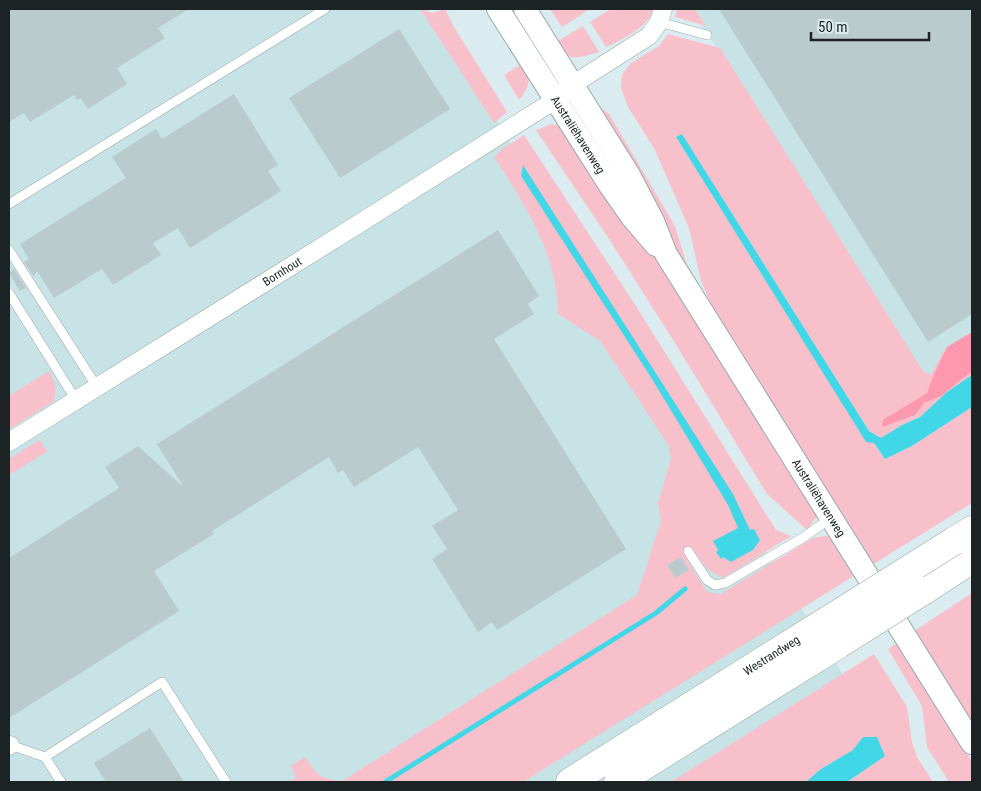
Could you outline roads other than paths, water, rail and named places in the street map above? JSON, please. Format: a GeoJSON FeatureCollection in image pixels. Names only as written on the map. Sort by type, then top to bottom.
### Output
{"type":"FeatureCollection","features":[{"type":"Feature","properties":{"kind":"highway","name":"Westrandweg"},"geometry":{"type":"LineString","coordinates":[[618,782],[832,633],[923,591],[968,554]]}},
{"type":"Feature","properties":{"kind":"highway","name":"Westrandweg"},"geometry":{"type":"LineString","coordinates":[[570,782],[968,554]]}},
{"type":"Feature","properties":{"kind":"street","name":"Australiëhavenweg"},"geometry":{"type":"LineString","coordinates":[[498,9],[632,217],[651,240],[666,254]]}},
{"type":"Feature","properties":{"kind":"street","name":"Australiëhavenweg"},"geometry":{"type":"LineString","coordinates":[[524,9],[641,196],[666,254],[972,743]]}},
{"type":"Feature","properties":{"kind":"street","name":"Australiëhavenweg"},"geometry":{"type":"LineString","coordinates":[[572,85],[649,36],[661,16]]}},
{"type":"Feature","properties":{"kind":"street","name":"Bornhout"},"geometry":{"type":"LineString","coordinates":[[9,442],[555,100],[572,85]]}},
{"type":"Feature","properties":{"kind":"lane"},"geometry":{"type":"LineString","coordinates":[[9,204],[325,9]]}},
{"type":"Feature","properties":{"kind":"lane"},"geometry":{"type":"LineString","coordinates":[[661,16],[707,35]]}},
{"type":"Feature","properties":{"kind":"lane"},"geometry":{"type":"LineString","coordinates":[[9,250],[97,388]]}},
{"type":"Feature","properties":{"kind":"lane"},"geometry":{"type":"LineString","coordinates":[[9,293],[76,400]]}},
{"type":"Feature","properties":{"kind":"lane"},"geometry":{"type":"LineString","coordinates":[[688,551],[707,580],[715,585],[725,583],[832,517]]}},
{"type":"Feature","properties":{"kind":"lane"},"geometry":{"type":"LineString","coordinates":[[45,757],[162,682],[226,782]]}},
{"type":"Feature","properties":{"kind":"lane"},"geometry":{"type":"LineString","coordinates":[[9,745],[45,757],[61,782]]}},
{"type":"Feature","properties":{"kind":"water"},"geometry":{"type":"Polygon","coordinates":[[[682,134],[869,431],[881,438],[920,417],[947,392],[972,375],[972,407],[912,446],[885,459],[874,443],[866,442],[676,137],[682,134]]]}},
{"type":"Feature","properties":{"kind":"water"},"geometry":{"type":"Polygon","coordinates":[[[523,165],[733,494],[750,530],[754,529],[760,540],[753,550],[731,562],[723,557],[721,559],[716,552],[718,550],[713,541],[738,528],[728,505],[652,379],[521,176],[523,165]]]}},
{"type":"Feature","properties":{"kind":"water"},"geometry":{"type":"Polygon","coordinates":[[[863,737],[877,737],[885,756],[847,782],[806,782],[821,769],[853,750],[863,737]]]}},
{"type":"Feature","properties":{"kind":"waterway"},"geometry":{"type":"LineString","coordinates":[[385,782],[656,613],[685,589]]}}]}
